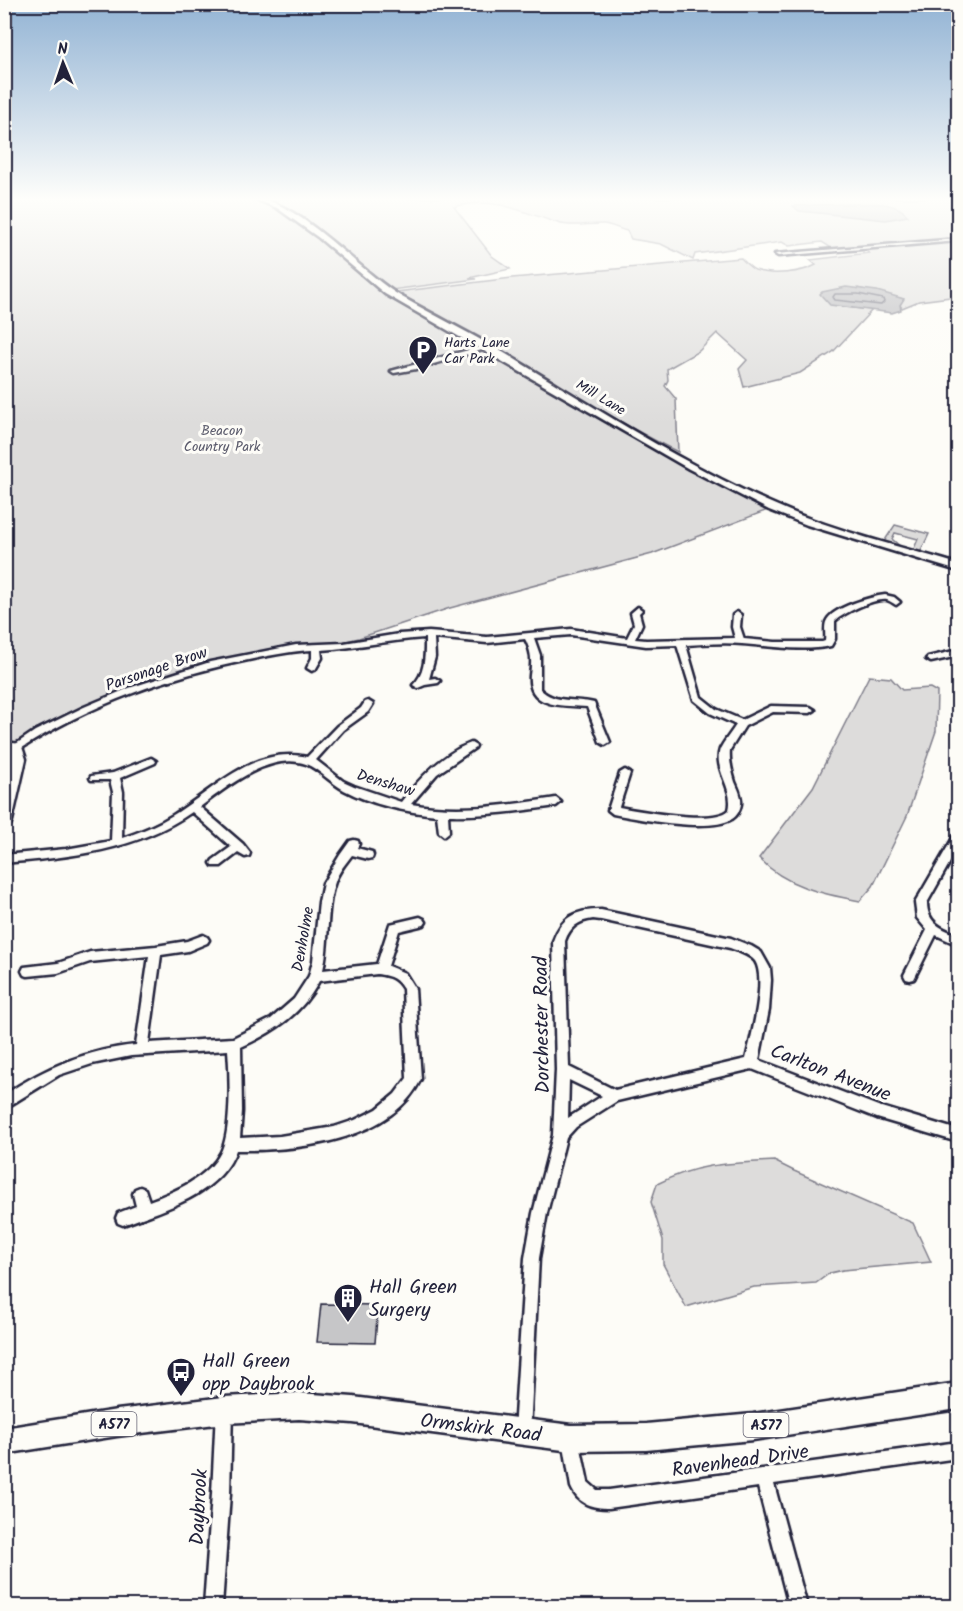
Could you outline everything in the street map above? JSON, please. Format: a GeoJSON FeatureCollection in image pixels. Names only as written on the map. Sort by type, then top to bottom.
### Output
{"type":"FeatureCollection","features":[{"type":"Feature","properties":{"kind":"main road"},"geometry":{"type":"LineString","coordinates":[[4,821],[18,759],[10,747]]}},
{"type":"Feature","properties":{"kind":"main road","name":"Ormskirk Road"},"geometry":{"type":"LineString","coordinates":[[4,1441],[117,1423],[224,1410],[299,1406],[353,1410],[571,1438],[646,1437],[753,1426],[958,1396]]}},
{"type":"Feature","properties":{"kind":"street","name":"Mill Lane"},"geometry":{"type":"LineString","coordinates":[[365,273],[388,292],[487,347],[603,417],[773,508],[844,534],[958,568]]}},
{"type":"Feature","properties":{"kind":"street"},"geometry":{"type":"LineString","coordinates":[[393,371],[414,368],[487,347]]}},
{"type":"Feature","properties":{"kind":"street","name":"Parsonage Brow"},"geometry":{"type":"LineString","coordinates":[[10,747],[87,708],[177,675],[259,654],[344,646],[399,637],[429,635],[486,640],[571,632],[630,641],[681,644],[740,641],[775,645],[828,644],[831,640],[830,624],[834,617],[855,607],[882,598],[893,597]]}},
{"type":"Feature","properties":{"kind":"street"},"geometry":{"type":"LineString","coordinates":[[630,641],[638,624],[635,614],[639,609]]}},
{"type":"Feature","properties":{"kind":"street"},"geometry":{"type":"LineString","coordinates":[[738,614],[736,627],[740,641]]}},
{"type":"Feature","properties":{"kind":"street"},"geometry":{"type":"LineString","coordinates":[[429,635],[430,657],[420,683],[435,681]]}},
{"type":"Feature","properties":{"kind":"street"},"geometry":{"type":"LineString","coordinates":[[528,636],[535,650],[534,685],[540,695],[562,703],[591,705],[601,701]]}},
{"type":"Feature","properties":{"kind":"street"},"geometry":{"type":"LineString","coordinates":[[681,644],[697,698],[713,711],[742,724]]}},
{"type":"Feature","properties":{"kind":"street"},"geometry":{"type":"LineString","coordinates":[[311,669],[316,662],[316,647]]}},
{"type":"Feature","properties":{"kind":"street"},"geometry":{"type":"LineString","coordinates":[[931,659],[958,652]]}},
{"type":"Feature","properties":{"kind":"street"},"geometry":{"type":"LineString","coordinates":[[591,705],[601,740]]}},
{"type":"Feature","properties":{"kind":"street"},"geometry":{"type":"LineString","coordinates":[[4,859],[98,850],[143,835],[194,808],[248,767],[279,760],[310,760],[340,728],[367,707],[376,713]]}},
{"type":"Feature","properties":{"kind":"street"},"geometry":{"type":"LineString","coordinates":[[626,774],[609,811],[710,820],[731,815],[736,808],[737,798],[728,777],[725,750],[742,724],[771,709],[814,711]]}},
{"type":"Feature","properties":{"kind":"street"},"geometry":{"type":"LineString","coordinates":[[404,806],[422,781],[444,762],[474,745]]}},
{"type":"Feature","properties":{"kind":"street","name":"Denshaw"},"geometry":{"type":"LineString","coordinates":[[310,760],[348,789],[404,806],[442,811],[487,811],[557,802]]}},
{"type":"Feature","properties":{"kind":"street"},"geometry":{"type":"LineString","coordinates":[[95,778],[114,776],[151,762]]}},
{"type":"Feature","properties":{"kind":"street"},"geometry":{"type":"LineString","coordinates":[[114,776],[118,792],[116,844]]}},
{"type":"Feature","properties":{"kind":"street"},"geometry":{"type":"LineString","coordinates":[[194,808],[242,850],[217,863]]}},
{"type":"Feature","properties":{"kind":"street"},"geometry":{"type":"LineString","coordinates":[[442,811],[444,832]]}},
{"type":"Feature","properties":{"kind":"street"},"geometry":{"type":"LineString","coordinates":[[958,839],[921,903],[920,912],[933,929],[958,940]]}},
{"type":"Feature","properties":{"kind":"street","name":"Denholme"},"geometry":{"type":"LineString","coordinates":[[4,1103],[39,1079],[72,1064],[105,1054],[234,1044],[253,1036],[280,1019],[299,1001],[316,976],[330,880],[352,847],[368,855]]}},
{"type":"Feature","properties":{"kind":"street","name":"Dorchester Road"},"geometry":{"type":"LineString","coordinates":[[522,1433],[532,1258],[540,1213],[561,1135],[563,1070],[560,941],[563,929],[573,919],[586,914],[610,916],[747,948],[760,959],[766,977],[752,1063]]}},
{"type":"Feature","properties":{"kind":"street"},"geometry":{"type":"LineString","coordinates":[[381,970],[389,924],[420,922]]}},
{"type":"Feature","properties":{"kind":"street"},"geometry":{"type":"LineString","coordinates":[[910,975],[933,929]]}},
{"type":"Feature","properties":{"kind":"street"},"geometry":{"type":"LineString","coordinates":[[36,966],[58,968],[90,957],[156,951],[188,946],[203,940]]}},
{"type":"Feature","properties":{"kind":"street"},"geometry":{"type":"LineString","coordinates":[[142,1052],[156,951]]}},
{"type":"Feature","properties":{"kind":"street"},"geometry":{"type":"LineString","coordinates":[[232,1144],[284,1143],[349,1129],[372,1118],[399,1101],[408,1092],[416,1071],[409,989],[404,978],[393,971],[381,970],[316,976]]}},
{"type":"Feature","properties":{"kind":"street"},"geometry":{"type":"LineString","coordinates":[[123,1218],[207,1180],[221,1163],[232,1144],[234,1044]]}},
{"type":"Feature","properties":{"kind":"street","name":"Carlton Avenue"},"geometry":{"type":"LineString","coordinates":[[561,1135],[571,1123],[614,1096],[752,1063],[868,1109],[958,1136]]}},
{"type":"Feature","properties":{"kind":"street"},"geometry":{"type":"LineString","coordinates":[[563,1070],[614,1096]]}},
{"type":"Feature","properties":{"kind":"street"},"geometry":{"type":"LineString","coordinates":[[140,1194],[144,1210]]}},
{"type":"Feature","properties":{"kind":"street","name":"Daybrook"},"geometry":{"type":"LineString","coordinates":[[213,1606],[224,1410]]}},
{"type":"Feature","properties":{"kind":"street","name":"Ravenhead Drive"},"geometry":{"type":"LineString","coordinates":[[571,1438],[580,1487],[594,1499],[609,1499],[958,1452]]}},
{"type":"Feature","properties":{"kind":"street"},"geometry":{"type":"LineString","coordinates":[[764,1478],[798,1606]]}},
{"type":"Feature","properties":{"kind":"green space","name":"Beacon Country Park"},"geometry":{"type":"Polygon","coordinates":[[[4,273],[365,273],[388,292],[603,417],[773,508],[652,554],[450,608],[359,638],[326,646],[213,664],[87,709],[15,748],[5,747],[4,273]]]}},
{"type":"Feature","properties":{"kind":"green space"},"geometry":{"type":"Polygon","coordinates":[[[372,273],[491,273],[469,278],[476,279],[391,290],[372,273]]]}},
{"type":"Feature","properties":{"kind":"green space"},"geometry":{"type":"Polygon","coordinates":[[[567,273],[958,273],[958,296],[919,301],[902,308],[900,305],[903,299],[858,288],[843,307],[872,310],[833,352],[800,373],[744,387],[739,369],[747,360],[717,333],[699,351],[667,369],[668,380],[665,386],[676,399],[678,452],[626,425],[476,338],[480,337],[396,292],[567,273]]]}},
{"type":"Feature","properties":{"kind":"green space"},"geometry":{"type":"Polygon","coordinates":[[[895,525],[929,534],[920,553],[913,551],[918,539],[895,533],[892,539],[902,548],[883,543],[895,525]]]}},
{"type":"Feature","properties":{"kind":"green space"},"geometry":{"type":"Polygon","coordinates":[[[869,676],[891,678],[902,690],[930,688],[937,692],[936,731],[907,816],[873,886],[860,901],[819,892],[793,883],[759,858],[813,787],[869,676]]]}},
{"type":"Feature","properties":{"kind":"green space"},"geometry":{"type":"Polygon","coordinates":[[[774,1161],[913,1223],[931,1262],[843,1270],[830,1273],[816,1283],[754,1287],[686,1307],[663,1264],[663,1240],[651,1202],[657,1184],[686,1172],[714,1165],[774,1161]]]}},
{"type":"Feature","properties":{"kind":"water"},"geometry":{"type":"Polygon","coordinates":[[[846,287],[877,291],[904,299],[900,305],[901,310],[892,313],[830,305],[820,294],[846,287]]]}},
{"type":"Feature","properties":{"kind":"building","name":"Hall Green Surgery"},"geometry":{"type":"Polygon","coordinates":[[[321,1304],[378,1305],[375,1343],[317,1342],[321,1304]]]}},
{"type":"Feature","properties":{"kind":"place","name":"Harts Lane Car Park"},"geometry":{"type":"Point","coordinates":[423,376]}},
{"type":"Feature","properties":{"kind":"place","name":"Hall Green Surgery"},"geometry":{"type":"Point","coordinates":[348,1324]}},
{"type":"Feature","properties":{"kind":"place","name":"Hall Green opp Daybrook"},"geometry":{"type":"Point","coordinates":[181,1398]}}]}
